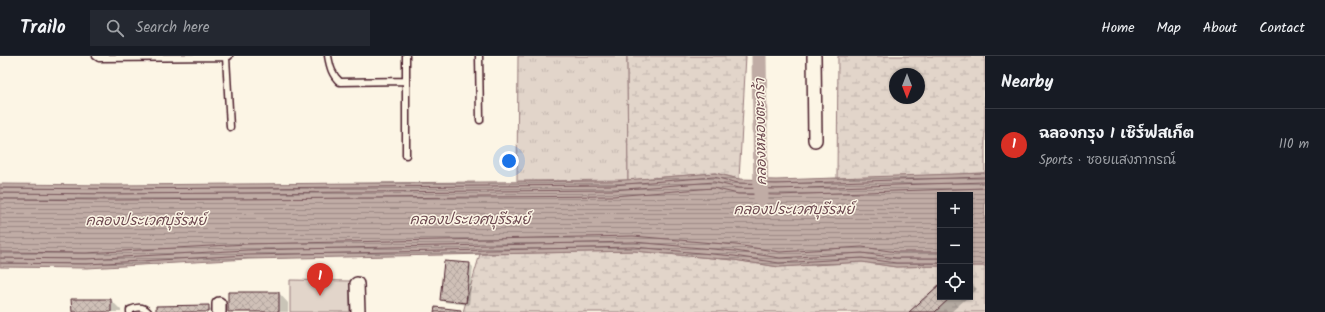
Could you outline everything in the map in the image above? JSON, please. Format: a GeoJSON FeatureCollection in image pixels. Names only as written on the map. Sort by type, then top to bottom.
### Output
{"type":"FeatureCollection","features":[{"type":"Feature","properties":{"kind":"street"},"geometry":{"type":"LineString","coordinates":[[814,56],[816,140]]}},
{"type":"Feature","properties":{"kind":"street"},"geometry":{"type":"LineString","coordinates":[[357,284],[358,312]]}},
{"type":"Feature","properties":{"kind":"lane"},"geometry":{"type":"LineString","coordinates":[[96,56],[99,58],[228,57],[230,127]]}},
{"type":"Feature","properties":{"kind":"lane"},"geometry":{"type":"LineString","coordinates":[[328,56],[334,76],[340,82],[406,81]]}},
{"type":"Feature","properties":{"kind":"lane"},"geometry":{"type":"LineString","coordinates":[[406,56],[406,155]]}},
{"type":"Feature","properties":{"kind":"lane"},"geometry":{"type":"LineString","coordinates":[[478,56],[480,120]]}},
{"type":"Feature","properties":{"kind":"lane"},"geometry":{"type":"LineString","coordinates":[[130,312],[130,310],[137,307],[148,312]]}},
{"type":"Feature","properties":{"kind":"green space"},"geometry":{"type":"Polygon","coordinates":[[[518,56],[627,56],[628,180],[517,181],[518,56]]]}},
{"type":"Feature","properties":{"kind":"green space"},"geometry":{"type":"Polygon","coordinates":[[[627,56],[746,56],[739,179],[715,173],[628,180],[627,56]]]}},
{"type":"Feature","properties":{"kind":"green space"},"geometry":{"type":"Polygon","coordinates":[[[838,56],[985,56],[985,173],[837,179],[838,56]]]}},
{"type":"Feature","properties":{"kind":"green space"},"geometry":{"type":"Polygon","coordinates":[[[634,251],[734,260],[779,267],[862,262],[896,267],[937,266],[937,300],[973,300],[973,266],[985,266],[985,312],[463,312],[480,254],[634,251]]]}},
{"type":"Feature","properties":{"kind":"green space"},"geometry":{"type":"Polygon","coordinates":[[[290,280],[350,281],[350,312],[290,312],[290,280]]]}},
{"type":"Feature","properties":{"kind":"water","name":"คลองประเวศบุรีรมย์"},"geometry":{"type":"Polygon","coordinates":[[[715,173],[739,179],[776,180],[985,173],[985,266],[973,266],[973,192],[937,192],[937,266],[896,267],[862,262],[779,267],[734,260],[634,251],[248,259],[87,268],[0,267],[0,184],[115,185],[613,181],[715,173]]]}},
{"type":"Feature","properties":{"kind":"building"},"geometry":{"type":"Polygon","coordinates":[[[444,261],[470,263],[466,303],[440,300],[444,261]]]}},
{"type":"Feature","properties":{"kind":"building"},"geometry":{"type":"Polygon","coordinates":[[[937,287],[937,300],[948,300],[935,312],[909,312],[937,287]]]}},
{"type":"Feature","properties":{"kind":"building"},"geometry":{"type":"Polygon","coordinates":[[[228,292],[279,292],[279,312],[228,312],[228,292]]]}},
{"type":"Feature","properties":{"kind":"building"},"geometry":{"type":"Polygon","coordinates":[[[71,299],[111,299],[111,312],[72,312],[71,299]]]}},
{"type":"Feature","properties":{"kind":"building"},"geometry":{"type":"Polygon","coordinates":[[[209,305],[209,312],[156,312],[156,306],[209,305]]]}},
{"type":"Feature","properties":{"kind":"building"},"geometry":{"type":"Polygon","coordinates":[[[435,307],[461,310],[461,312],[434,312],[435,307]]]}},
{"type":"Feature","properties":{"kind":"waterway","name":"คลองหนองตะกร้า"},"geometry":{"type":"LineString","coordinates":[[759,56],[761,198]]}},
{"type":"Feature","properties":{"kind":"place","name":"ฉลองกรุง 1 เซิร์ฟสเก็ต"},"geometry":{"type":"Point","coordinates":[320,296]}}]}
